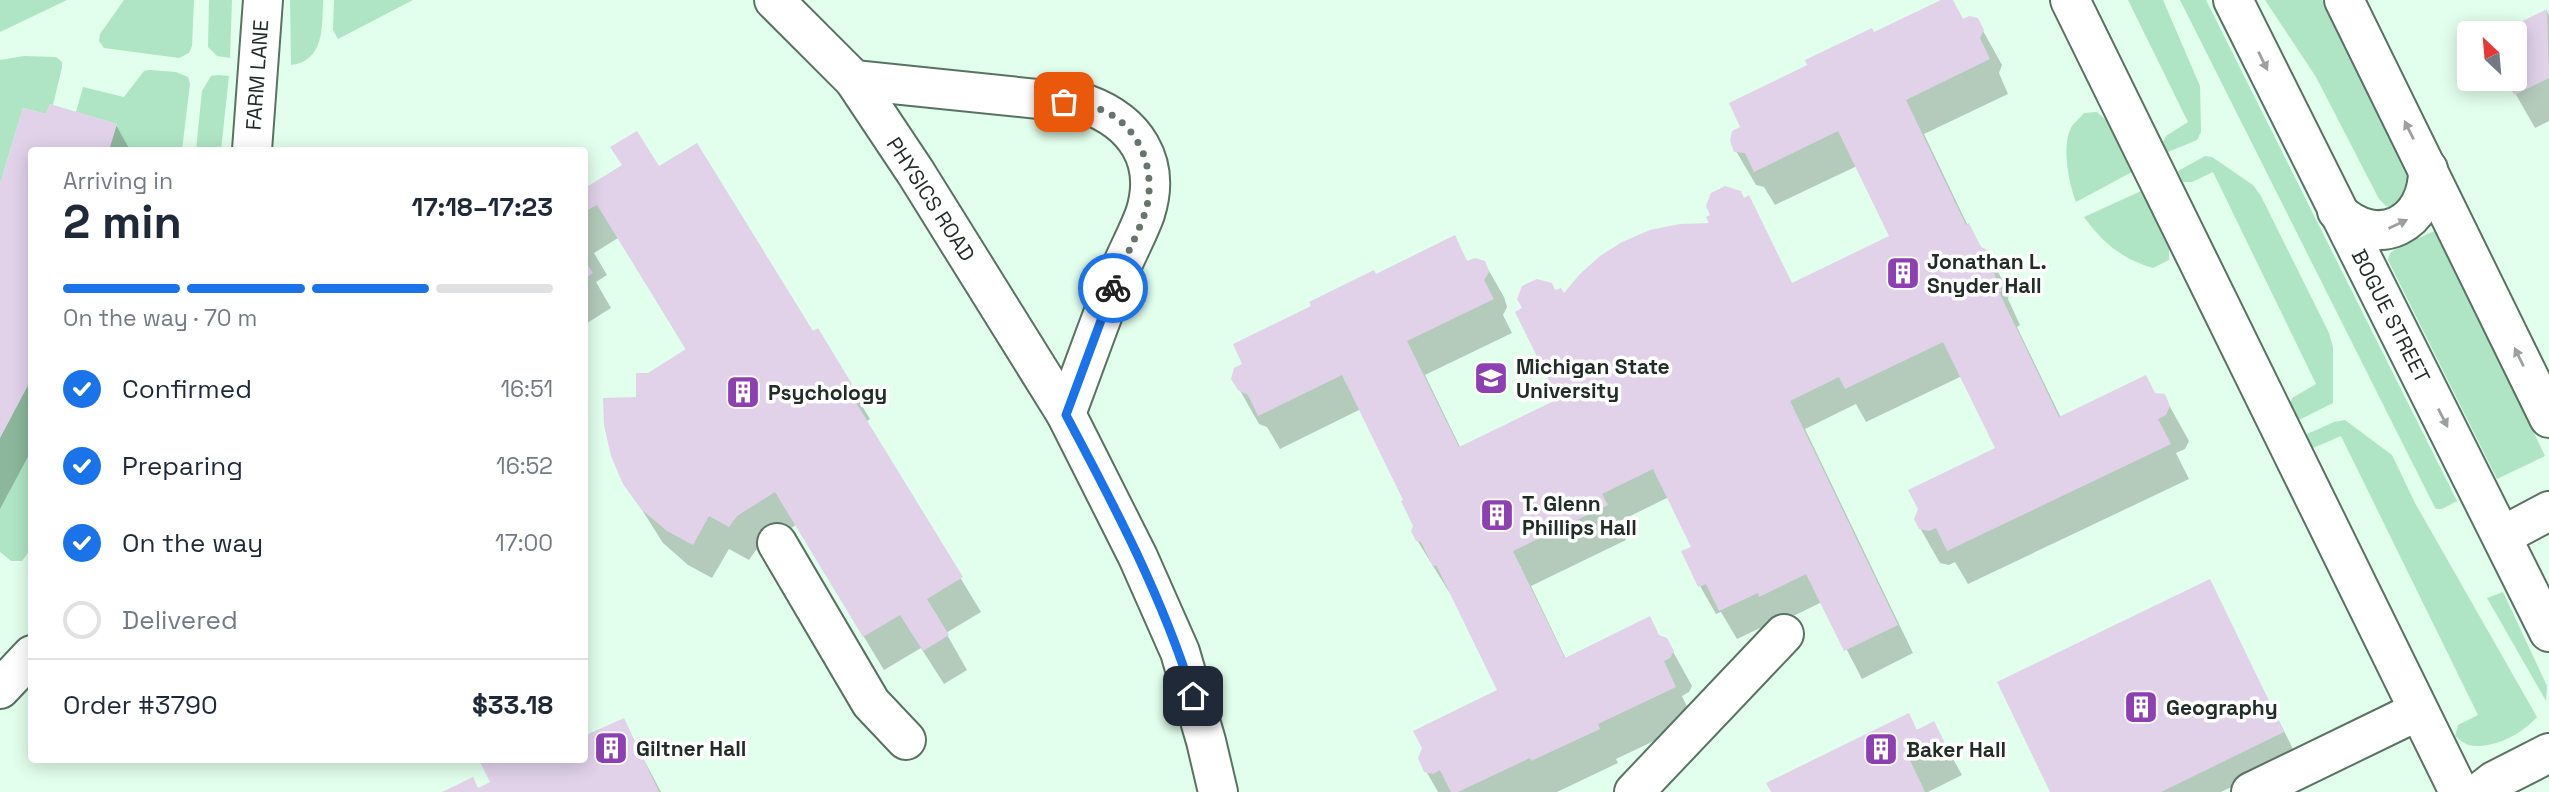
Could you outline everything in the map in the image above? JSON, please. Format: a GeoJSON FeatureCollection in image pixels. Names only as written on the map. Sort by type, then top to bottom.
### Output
{"type":"FeatureCollection","features":[{"type":"Feature","properties":{"kind":"street","name":"FARM LANE"},"geometry":{"type":"LineString","coordinates":[[252,147],[263,0]]}},
{"type":"Feature","properties":{"kind":"street","name":"PHYSICS ROAD"},"geometry":{"type":"LineString","coordinates":[[774,0],[854,80],[916,173],[1066,415],[1138,557],[1180,652],[1218,792]]}},
{"type":"Feature","properties":{"kind":"street"},"geometry":{"type":"LineString","coordinates":[[2070,0],[2459,792]]}},
{"type":"Feature","properties":{"kind":"street","name":"BOGUE STREET"},"geometry":{"type":"LineString","coordinates":[[2233,0],[2549,632]]}},
{"type":"Feature","properties":{"kind":"street"},"geometry":{"type":"LineString","coordinates":[[2344,0],[2549,418]]}},
{"type":"Feature","properties":{"kind":"street"},"geometry":{"type":"LineString","coordinates":[[854,80],[1086,104],[1108,112],[1125,125],[1139,143],[1149,168],[1150,190],[1145,213],[1117,276],[1066,415]]}},
{"type":"Feature","properties":{"kind":"street"},"geometry":{"type":"LineString","coordinates":[[2337,211],[2350,223],[2365,230],[2383,231],[2400,226],[2413,216],[2423,202],[2428,186],[2428,169]]}},
{"type":"Feature","properties":{"kind":"street"},"geometry":{"type":"LineString","coordinates":[[2502,536],[2549,511]]}},
{"type":"Feature","properties":{"kind":"street"},"geometry":{"type":"LineString","coordinates":[[777,543],[871,703],[906,740]]}},
{"type":"Feature","properties":{"kind":"street"},"geometry":{"type":"LineString","coordinates":[[1634,792],[1784,634]]}},
{"type":"Feature","properties":{"kind":"street"},"geometry":{"type":"LineString","coordinates":[[0,689],[28,659]]}},
{"type":"Feature","properties":{"kind":"street"},"geometry":{"type":"LineString","coordinates":[[2251,792],[2418,711]]}},
{"type":"Feature","properties":{"kind":"street"},"geometry":{"type":"LineString","coordinates":[[2480,792],[2494,781],[2549,753]]}},
{"type":"Feature","properties":{"kind":"green space"},"geometry":{"type":"Polygon","coordinates":[[[0,0],[67,0],[0,32],[0,0]]]}},
{"type":"Feature","properties":{"kind":"green space"},"geometry":{"type":"Polygon","coordinates":[[[124,0],[194,0],[192,46],[189,53],[179,58],[104,48],[99,41],[100,34],[124,0]]]}},
{"type":"Feature","properties":{"kind":"green space"},"geometry":{"type":"Polygon","coordinates":[[[209,0],[232,0],[230,58],[217,56],[208,47],[209,0]]]}},
{"type":"Feature","properties":{"kind":"green space"},"geometry":{"type":"Polygon","coordinates":[[[290,0],[323,0],[321,31],[316,50],[302,62],[291,65],[290,0]]]}},
{"type":"Feature","properties":{"kind":"green space"},"geometry":{"type":"Polygon","coordinates":[[[334,0],[413,0],[338,39],[333,30],[334,0]]]}},
{"type":"Feature","properties":{"kind":"green space"},"geometry":{"type":"Polygon","coordinates":[[[2128,0],[2163,0],[2200,86],[2201,132],[2197,140],[2168,152],[2163,142],[2166,136],[2188,122],[2128,0]]]}},
{"type":"Feature","properties":{"kind":"green space"},"geometry":{"type":"Polygon","coordinates":[[[2180,0],[2206,0],[2457,501],[2442,509],[2436,509],[2433,504],[2180,0]]]}},
{"type":"Feature","properties":{"kind":"green space"},"geometry":{"type":"Polygon","coordinates":[[[2265,0],[2322,0],[2412,178],[2413,188],[2395,209],[2386,206],[2379,199],[2316,77],[2265,0]]]}},
{"type":"Feature","properties":{"kind":"green space"},"geometry":{"type":"Polygon","coordinates":[[[24,56],[56,57],[62,62],[62,67],[53,105],[50,104],[46,114],[23,108],[0,184],[0,60],[24,56]]]}},
{"type":"Feature","properties":{"kind":"green space"},"geometry":{"type":"Polygon","coordinates":[[[144,71],[176,72],[188,77],[190,84],[182,147],[110,147],[117,124],[76,112],[83,87],[124,97],[144,71]]]}},
{"type":"Feature","properties":{"kind":"green space"},"geometry":{"type":"Polygon","coordinates":[[[211,76],[229,76],[221,147],[196,147],[202,91],[211,76]]]}},
{"type":"Feature","properties":{"kind":"green space"},"geometry":{"type":"Polygon","coordinates":[[[2097,112],[2106,120],[2132,172],[2076,202],[2067,166],[2068,138],[2072,126],[2084,113],[2097,112]]]}},
{"type":"Feature","properties":{"kind":"green space"},"geometry":{"type":"Polygon","coordinates":[[[2205,156],[2212,157],[2253,185],[2261,196],[2329,333],[2333,347],[2333,403],[2297,421],[2290,404],[2292,398],[2316,384],[2213,172],[2192,182],[2183,182],[2178,171],[2205,156]]]}},
{"type":"Feature","properties":{"kind":"green space"},"geometry":{"type":"Polygon","coordinates":[[[2141,191],[2169,248],[2169,260],[2153,268],[2114,249],[2084,217],[2141,191]]]}},
{"type":"Feature","properties":{"kind":"green space"},"geometry":{"type":"Polygon","coordinates":[[[2435,231],[2441,236],[2545,456],[2497,479],[2388,260],[2394,250],[2435,231]]]}},
{"type":"Feature","properties":{"kind":"green space"},"geometry":{"type":"Polygon","coordinates":[[[28,384],[28,553],[22,561],[11,561],[0,552],[0,438],[28,384]]]}},
{"type":"Feature","properties":{"kind":"green space"},"geometry":{"type":"Polygon","coordinates":[[[2345,420],[2392,455],[2415,503],[2537,717],[2515,735],[2497,743],[2478,746],[2467,744],[2455,736],[2458,725],[2478,715],[2341,436],[2311,449],[2305,435],[2345,420]]]}},
{"type":"Feature","properties":{"kind":"green space"},"geometry":{"type":"Polygon","coordinates":[[[2503,592],[2547,686],[2546,701],[2487,598],[2503,592]]]}},
{"type":"Feature","properties":{"kind":"building"},"geometry":{"type":"Polygon","coordinates":[[[1941,0],[1953,0],[1963,19],[1969,16],[1978,18],[1984,30],[1980,38],[1990,59],[1906,100],[1966,225],[1969,223],[1981,247],[1988,250],[1991,257],[1989,263],[2002,291],[1999,292],[2059,417],[2146,375],[2155,393],[2165,394],[2170,406],[2166,415],[2158,419],[2171,444],[1947,551],[1936,528],[1929,531],[1919,529],[1914,519],[1918,509],[1908,490],[1995,448],[1943,342],[1845,389],[1839,377],[1790,401],[1898,625],[1844,651],[1806,574],[1759,597],[1758,593],[1719,611],[1706,584],[1698,587],[1681,551],[1691,547],[1653,469],[1602,494],[1608,505],[1513,551],[1565,658],[1650,616],[1659,635],[1667,638],[1674,651],[1670,658],[1664,661],[1676,687],[1598,724],[1600,729],[1458,792],[1451,792],[1440,770],[1433,774],[1424,772],[1418,758],[1422,748],[1413,731],[1497,690],[1436,565],[1433,567],[1421,542],[1416,541],[1411,531],[1413,526],[1401,501],[1403,500],[1342,375],[1258,416],[1248,395],[1238,390],[1231,379],[1234,368],[1242,364],[1233,344],[1311,306],[1309,302],[1374,270],[1376,274],[1455,235],[1467,261],[1475,258],[1485,261],[1489,272],[1484,280],[1494,299],[1407,341],[1459,447],[1558,399],[1515,312],[1522,308],[1517,299],[1522,286],[1537,279],[1552,283],[1555,290],[1561,288],[1564,293],[1600,256],[1622,242],[1650,230],[1680,224],[1709,223],[1706,217],[1710,215],[1706,206],[1711,193],[1725,186],[1741,191],[1744,198],[1749,195],[1792,283],[1889,236],[1838,131],[1754,172],[1745,153],[1734,152],[1730,141],[1732,131],[1740,127],[1729,103],[1807,65],[1805,60],[1872,28],[1874,32],[1941,0]]]}},
{"type":"Feature","properties":{"kind":"building"},"geometry":{"type":"Polygon","coordinates":[[[2547,9],[2549,78],[2527,89],[2527,21],[2522,21],[2547,9]]]}},
{"type":"Feature","properties":{"kind":"building"},"geometry":{"type":"Polygon","coordinates":[[[50,104],[117,124],[110,147],[28,147],[28,386],[0,438],[0,184],[23,108],[46,114],[50,104]]]}},
{"type":"Feature","properties":{"kind":"building","name":"Psychology"},"geometry":{"type":"Polygon","coordinates":[[[637,131],[659,166],[697,143],[813,331],[818,328],[852,384],[847,388],[963,577],[927,599],[949,635],[923,651],[900,615],[863,637],[775,492],[737,516],[729,527],[709,516],[693,545],[667,531],[641,509],[623,484],[611,456],[604,425],[603,398],[636,397],[636,373],[648,373],[686,349],[597,205],[588,210],[588,186],[622,165],[610,147],[637,131]]]}},
{"type":"Feature","properties":{"kind":"building","name":"Geography"},"geometry":{"type":"Polygon","coordinates":[[[2210,579],[2284,732],[2161,792],[2050,792],[1997,682],[2210,579]]]}},
{"type":"Feature","properties":{"kind":"building","name":"Baker Hall"},"geometry":{"type":"Polygon","coordinates":[[[1909,713],[1917,730],[1934,721],[1944,741],[1909,758],[1925,792],[1771,792],[1766,783],[1909,713]]]}},
{"type":"Feature","properties":{"kind":"building","name":"Giltner Hall"},"geometry":{"type":"Polygon","coordinates":[[[624,718],[659,792],[442,792],[473,777],[478,788],[490,782],[480,763],[588,763],[588,734],[624,718]]]}},
{"type":"Feature","properties":{"kind":"way so far"},"geometry":{"type":"LineString","coordinates":[[1064,102],[1086,104],[1108,112],[1125,125],[1139,143],[1149,168],[1150,190],[1145,213],[1113,288]]}},
{"type":"Feature","properties":{"kind":"place","name":"Jonathan L. Snyder Hall"},"geometry":{"type":"Point","coordinates":[1903,273]}},
{"type":"Feature","properties":{"kind":"place","name":"Michigan State University"},"geometry":{"type":"Point","coordinates":[1491,378]}},
{"type":"Feature","properties":{"kind":"place","name":"Psychology"},"geometry":{"type":"Point","coordinates":[743,392]}},
{"type":"Feature","properties":{"kind":"place","name":"T. Glenn Phillips Hall"},"geometry":{"type":"Point","coordinates":[1497,515]}},
{"type":"Feature","properties":{"kind":"place","name":"Geography"},"geometry":{"type":"Point","coordinates":[2141,707]}},
{"type":"Feature","properties":{"kind":"place","name":"Giltner Hall"},"geometry":{"type":"Point","coordinates":[611,748]}},
{"type":"Feature","properties":{"kind":"place","name":"Baker Hall"},"geometry":{"type":"Point","coordinates":[1881,749]}},
{"type":"Feature","properties":{"kind":"route"},"geometry":{"type":"LineString","coordinates":[[1113,288],[1066,415],[1138,557],[1180,652],[1193,696]]}}]}
